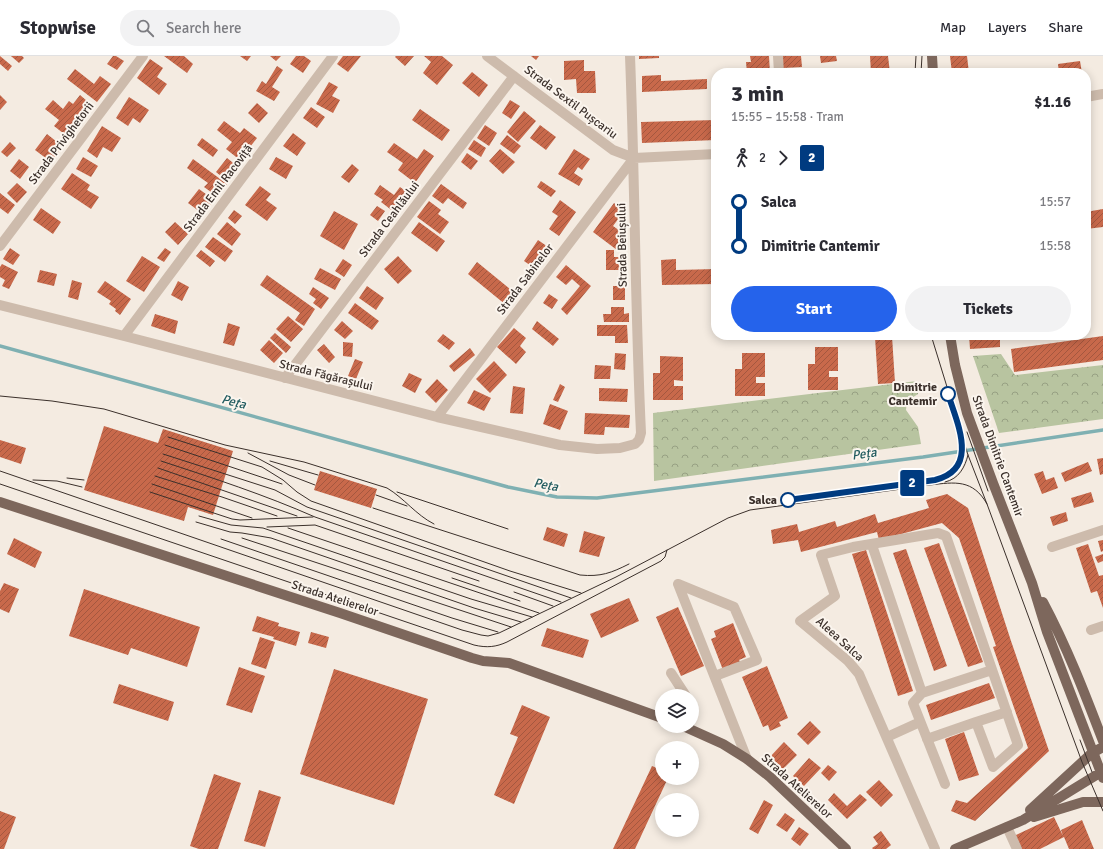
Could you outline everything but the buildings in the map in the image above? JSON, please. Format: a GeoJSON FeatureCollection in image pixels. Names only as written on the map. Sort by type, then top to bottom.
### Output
{"type":"FeatureCollection","features":[{"type":"Feature","properties":{"kind":"main road"},"geometry":{"type":"LineString","coordinates":[[932,56],[933,68]]}},
{"type":"Feature","properties":{"kind":"main road","name":"Strada Dimitrie Cantemir"},"geometry":{"type":"LineString","coordinates":[[951,340],[967,413],[1032,583],[1047,632],[1092,753],[1102,774]]}},
{"type":"Feature","properties":{"kind":"main road","name":"Strada Atelierelor"},"geometry":{"type":"LineString","coordinates":[[0,502],[340,613],[472,658],[483,661],[509,663],[655,715]]}},
{"type":"Feature","properties":{"kind":"main road","name":"Strada Dimitrie Cantemir"},"geometry":{"type":"LineString","coordinates":[[1032,583],[1058,629],[1103,741]]}},
{"type":"Feature","properties":{"kind":"main road","name":"Strada Atelierelor"},"geometry":{"type":"LineString","coordinates":[[699,733],[723,744],[747,759],[770,777],[846,849]]}},
{"type":"Feature","properties":{"kind":"main road"},"geometry":{"type":"LineString","coordinates":[[1023,820],[1033,807],[1092,753],[1103,747]]}},
{"type":"Feature","properties":{"kind":"main road"},"geometry":{"type":"LineString","coordinates":[[955,849],[1023,820],[1102,774]]}},
{"type":"Feature","properties":{"kind":"main road"},"geometry":{"type":"LineString","coordinates":[[1023,820],[1083,802],[1103,802]]}},
{"type":"Feature","properties":{"kind":"street","name":"Strada Privighetorii"},"geometry":{"type":"LineString","coordinates":[[0,246],[143,56]]}},
{"type":"Feature","properties":{"kind":"street","name":"Strada Emil Racoviță"},"geometry":{"type":"LineString","coordinates":[[124,336],[333,56]]}},
{"type":"Feature","properties":{"kind":"street","name":"Strada Sextil Pușcariu"},"geometry":{"type":"LineString","coordinates":[[487,56],[613,150],[634,158],[711,154]]}},
{"type":"Feature","properties":{"kind":"street","name":"Strada Beiușului"},"geometry":{"type":"LineString","coordinates":[[630,56],[634,158],[636,316],[641,433]]}},
{"type":"Feature","properties":{"kind":"street"},"geometry":{"type":"LineString","coordinates":[[778,56],[779,68]]}},
{"type":"Feature","properties":{"kind":"street","name":"Strada Ceahlăului"},"geometry":{"type":"LineString","coordinates":[[285,378],[514,76]]}},
{"type":"Feature","properties":{"kind":"street"},"geometry":{"type":"LineString","coordinates":[[1091,96],[1103,94]]}},
{"type":"Feature","properties":{"kind":"street","name":"Strada Sabinelor"},"geometry":{"type":"LineString","coordinates":[[437,417],[634,158]]}},
{"type":"Feature","properties":{"kind":"street","name":"Strada Făgărașului"},"geometry":{"type":"LineString","coordinates":[[0,306],[124,336],[437,417],[560,445],[597,449],[628,447],[636,444],[641,433]]}},
{"type":"Feature","properties":{"kind":"street"},"geometry":{"type":"LineString","coordinates":[[1052,547],[1103,530]]}},
{"type":"Feature","properties":{"kind":"street","name":"Aleea Salca"},"geometry":{"type":"LineString","coordinates":[[935,849],[859,674],[848,660],[800,621],[834,596],[821,556],[853,547],[938,533],[946,536],[1018,745],[993,767],[976,722]]}},
{"type":"Feature","properties":{"kind":"street"},"geometry":{"type":"LineString","coordinates":[[872,545],[922,693]]}},
{"type":"Feature","properties":{"kind":"street"},"geometry":{"type":"LineString","coordinates":[[715,676],[757,660],[734,607],[678,584],[747,759]]}},
{"type":"Feature","properties":{"kind":"street"},"geometry":{"type":"LineString","coordinates":[[1091,630],[1103,626]]}},
{"type":"Feature","properties":{"kind":"street"},"geometry":{"type":"LineString","coordinates":[[945,784],[913,703],[922,693],[992,670]]}},
{"type":"Feature","properties":{"kind":"street"},"geometry":{"type":"LineString","coordinates":[[671,673],[681,689]]}},
{"type":"Feature","properties":{"kind":"street"},"geometry":{"type":"LineString","coordinates":[[927,739],[1007,712]]}},
{"type":"Feature","properties":{"kind":"street"},"geometry":{"type":"LineString","coordinates":[[887,737],[920,722]]}},
{"type":"Feature","properties":{"kind":"street"},"geometry":{"type":"LineString","coordinates":[[1007,827],[1017,849]]}},
{"type":"Feature","properties":{"kind":"green space"},"geometry":{"type":"Polygon","coordinates":[[[1001,354],[1015,375],[1103,365],[1103,419],[999,433],[973,356],[1001,354]]]}},
{"type":"Feature","properties":{"kind":"green space"},"geometry":{"type":"Polygon","coordinates":[[[917,381],[918,394],[907,401],[906,410],[918,427],[921,444],[654,481],[653,413],[917,381]]]}},
{"type":"Feature","properties":{"kind":"waterway","name":"Peța"},"geometry":{"type":"LineString","coordinates":[[0,346],[508,487],[557,497],[597,498],[923,457],[1103,430]]}},
{"type":"Feature","properties":{"kind":"tram line"},"geometry":{"type":"LineString","coordinates":[[915,68],[916,56]]}},
{"type":"Feature","properties":{"kind":"tram line"},"geometry":{"type":"LineString","coordinates":[[921,68],[922,56]]}},
{"type":"Feature","properties":{"kind":"tram line"},"geometry":{"type":"LineString","coordinates":[[933,340],[968,455],[1082,762],[1103,811]]}},
{"type":"Feature","properties":{"kind":"tram line","name":"2"},"geometry":{"type":"LineString","coordinates":[[788,500],[935,480],[948,475],[959,463],[963,448],[960,432],[948,394]]}},
{"type":"Feature","properties":{"kind":"tram line"},"geometry":{"type":"LineString","coordinates":[[0,396],[52,401],[104,409],[225,445],[304,462],[387,488],[421,516],[434,524]]}},
{"type":"Feature","properties":{"kind":"tram line"},"geometry":{"type":"LineString","coordinates":[[967,432],[988,491]]}},
{"type":"Feature","properties":{"kind":"tram line"},"geometry":{"type":"LineString","coordinates":[[168,437],[262,467],[283,480],[311,501],[510,571],[581,593]]}},
{"type":"Feature","properties":{"kind":"tram line"},"geometry":{"type":"LineString","coordinates":[[937,479],[953,471],[961,456],[963,444]]}},
{"type":"Feature","properties":{"kind":"tram line"},"geometry":{"type":"LineString","coordinates":[[165,445],[282,484]]}},
{"type":"Feature","properties":{"kind":"tram line"},"geometry":{"type":"LineString","coordinates":[[248,453],[289,475],[315,485]]}},
{"type":"Feature","properties":{"kind":"tram line"},"geometry":{"type":"LineString","coordinates":[[163,454],[275,490],[307,507],[571,598]]}},
{"type":"Feature","properties":{"kind":"tram line"},"geometry":{"type":"LineString","coordinates":[[945,482],[954,478],[961,472],[968,455]]}},
{"type":"Feature","properties":{"kind":"tram line"},"geometry":{"type":"LineString","coordinates":[[161,461],[258,494],[315,517],[561,602]]}},
{"type":"Feature","properties":{"kind":"tram line"},"geometry":{"type":"LineString","coordinates":[[270,461],[318,475]]}},
{"type":"Feature","properties":{"kind":"tram line"},"geometry":{"type":"LineString","coordinates":[[158,468],[297,516]]}},
{"type":"Feature","properties":{"kind":"tram line"},"geometry":{"type":"LineString","coordinates":[[0,471],[462,630],[488,636],[499,633],[616,577],[728,518],[750,510],[947,483],[969,486],[976,490],[987,504]]}},
{"type":"Feature","properties":{"kind":"tram line"},"geometry":{"type":"LineString","coordinates":[[155,476],[277,516]]}},
{"type":"Feature","properties":{"kind":"tram line"},"geometry":{"type":"LineString","coordinates":[[67,478],[84,480]]}},
{"type":"Feature","properties":{"kind":"tram line"},"geometry":{"type":"LineString","coordinates":[[33,480],[57,481],[82,487]]}},
{"type":"Feature","properties":{"kind":"tram line"},"geometry":{"type":"LineString","coordinates":[[0,484],[474,645],[487,647],[507,642],[661,561],[665,557],[667,550]]}},
{"type":"Feature","properties":{"kind":"tram line"},"geometry":{"type":"LineString","coordinates":[[152,484],[252,518]]}},
{"type":"Feature","properties":{"kind":"tram line"},"geometry":{"type":"LineString","coordinates":[[150,492],[232,519],[313,517]]}},
{"type":"Feature","properties":{"kind":"tram line"},"geometry":{"type":"LineString","coordinates":[[397,492],[508,529]]}},
{"type":"Feature","properties":{"kind":"tram line"},"geometry":{"type":"LineString","coordinates":[[376,495],[407,506]]}},
{"type":"Feature","properties":{"kind":"tram line"},"geometry":{"type":"LineString","coordinates":[[373,508],[580,575],[606,574],[629,564]]}},
{"type":"Feature","properties":{"kind":"tram line"},"geometry":{"type":"LineString","coordinates":[[199,516],[231,525],[263,528],[471,599],[532,617]]}},
{"type":"Feature","properties":{"kind":"tram line"},"geometry":{"type":"LineString","coordinates":[[196,522],[230,532],[271,538],[474,608],[521,622]]}},
{"type":"Feature","properties":{"kind":"tram line"},"geometry":{"type":"LineString","coordinates":[[267,527],[315,525],[479,581]]}},
{"type":"Feature","properties":{"kind":"tram line"},"geometry":{"type":"LineString","coordinates":[[288,528],[539,613]]}},
{"type":"Feature","properties":{"kind":"tram line"},"geometry":{"type":"LineString","coordinates":[[242,538],[511,627]]}},
{"type":"Feature","properties":{"kind":"tram line"},"geometry":{"type":"LineString","coordinates":[[221,539],[452,618],[498,632]]}},
{"type":"Feature","properties":{"kind":"tram line"},"geometry":{"type":"LineString","coordinates":[[452,578],[520,601]]}},
{"type":"Feature","properties":{"kind":"tram line"},"geometry":{"type":"LineString","coordinates":[[514,592],[553,606]]}},
{"type":"Feature","properties":{"kind":"tram line"},"geometry":{"type":"LineString","coordinates":[[1080,740],[1092,772]]}},
{"type":"Feature","properties":{"kind":"place","name":"Dimitrie Cantemir"},"geometry":{"type":"Point","coordinates":[948,394]}},
{"type":"Feature","properties":{"kind":"place","name":"Salca"},"geometry":{"type":"Point","coordinates":[788,500]}}]}
